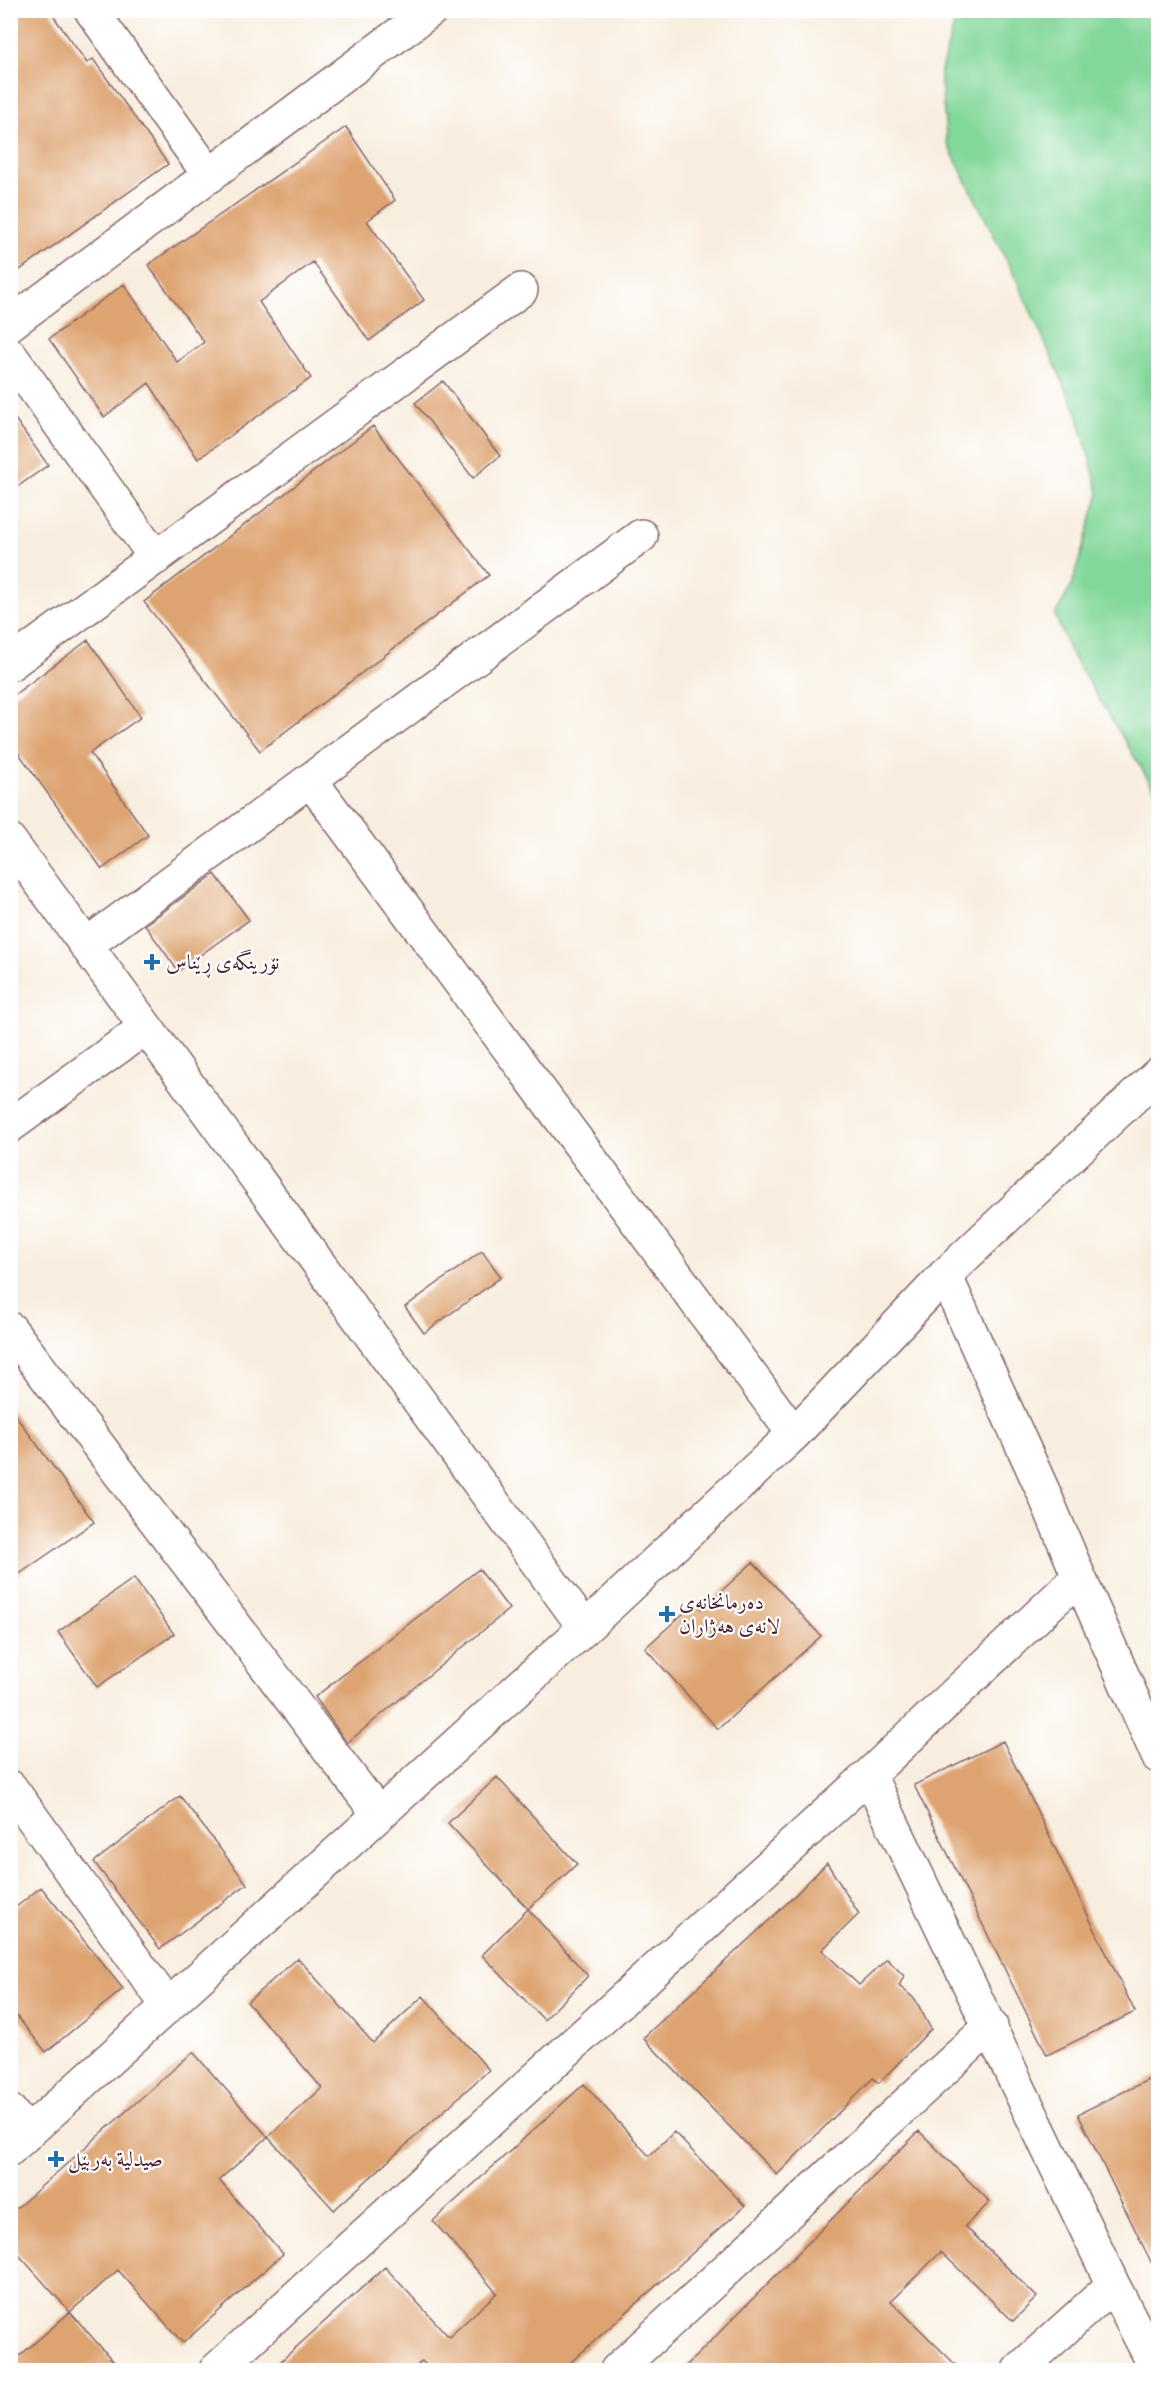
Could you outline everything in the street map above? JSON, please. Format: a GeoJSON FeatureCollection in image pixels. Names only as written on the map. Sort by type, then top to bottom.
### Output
{"type":"FeatureCollection","features":[{"type":"Feature","properties":{"kind":"street"},"geometry":{"type":"LineString","coordinates":[[91,10],[210,176]]}},
{"type":"Feature","properties":{"kind":"street"},"geometry":{"type":"LineString","coordinates":[[10,324],[428,11]]}},
{"type":"Feature","properties":{"kind":"street"},"geometry":{"type":"LineString","coordinates":[[10,664],[521,290]]}},
{"type":"Feature","properties":{"kind":"street"},"geometry":{"type":"LineString","coordinates":[[10,355],[156,558]]}},
{"type":"Feature","properties":{"kind":"street"},"geometry":{"type":"LineString","coordinates":[[86,945],[641,536]]}},
{"type":"Feature","properties":{"kind":"street"},"geometry":{"type":"LineString","coordinates":[[311,781],[794,1434]]}},
{"type":"Feature","properties":{"kind":"street"},"geometry":{"type":"LineString","coordinates":[[10,841],[585,1628]]}},
{"type":"Feature","properties":{"kind":"street"},"geometry":{"type":"LineString","coordinates":[[10,1126],[146,1027]]}},
{"type":"Feature","properties":{"kind":"street"},"geometry":{"type":"LineString","coordinates":[[16,2131],[168,2006],[585,1628],[794,1434],[945,1275],[1158,1074]]}},
{"type":"Feature","properties":{"kind":"street"},"geometry":{"type":"LineString","coordinates":[[945,1275],[1043,1491],[1078,1577],[1158,1755]]}},
{"type":"Feature","properties":{"kind":"street"},"geometry":{"type":"LineString","coordinates":[[10,1329],[379,1815]]}},
{"type":"Feature","properties":{"kind":"street"},"geometry":{"type":"LineString","coordinates":[[216,2370],[869,1775],[1078,1577]]}},
{"type":"Feature","properties":{"kind":"street"},"geometry":{"type":"LineString","coordinates":[[1116,1658],[1158,1696]]}},
{"type":"Feature","properties":{"kind":"street"},"geometry":{"type":"LineString","coordinates":[[869,1775],[1113,2285],[1157,2370]]}},
{"type":"Feature","properties":{"kind":"street"},"geometry":{"type":"LineString","coordinates":[[10,1787],[168,2006]]}},
{"type":"Feature","properties":{"kind":"street"},"geometry":{"type":"LineString","coordinates":[[617,2370],[991,2026]]}},
{"type":"Feature","properties":{"kind":"street"},"geometry":{"type":"LineString","coordinates":[[1019,2370],[1113,2285]]}},
{"type":"Feature","properties":{"kind":"green space"},"geometry":{"type":"Polygon","coordinates":[[[958,11],[1158,11],[1158,795],[1070,652],[1055,615],[1072,585],[1099,493],[1077,413],[1017,281],[947,143],[940,73],[958,11]]]}},
{"type":"Feature","properties":{"kind":"building"},"geometry":{"type":"Polygon","coordinates":[[[10,10],[49,10],[87,63],[93,59],[168,164],[10,277],[10,10]]]}},
{"type":"Feature","properties":{"kind":"building"},"geometry":{"type":"Polygon","coordinates":[[[346,127],[395,200],[367,221],[424,300],[369,341],[313,262],[259,302],[311,378],[198,459],[149,383],[104,417],[49,339],[124,284],[177,362],[204,342],[148,265],[346,127]]]}},
{"type":"Feature","properties":{"kind":"building"},"geometry":{"type":"Polygon","coordinates":[[[443,381],[500,456],[473,478],[415,403],[443,381]]]}},
{"type":"Feature","properties":{"kind":"building"},"geometry":{"type":"Polygon","coordinates":[[[10,412],[48,465],[10,492],[10,412]]]}},
{"type":"Feature","properties":{"kind":"building"},"geometry":{"type":"Polygon","coordinates":[[[373,426],[489,575],[260,751],[144,602],[373,426]]]}},
{"type":"Feature","properties":{"kind":"building"},"geometry":{"type":"Polygon","coordinates":[[[88,640],[141,717],[90,753],[148,835],[102,869],[10,741],[10,698],[88,640]]]}},
{"type":"Feature","properties":{"kind":"building"},"geometry":{"type":"Polygon","coordinates":[[[215,874],[249,920],[178,971],[145,925],[215,874]]]}},
{"type":"Feature","properties":{"kind":"building"},"geometry":{"type":"Polygon","coordinates":[[[482,1251],[501,1277],[424,1333],[405,1307],[482,1251]]]}},
{"type":"Feature","properties":{"kind":"building"},"geometry":{"type":"Polygon","coordinates":[[[10,1408],[94,1522],[15,1577],[10,1570],[10,1408]]]}},
{"type":"Feature","properties":{"kind":"building"},"geometry":{"type":"Polygon","coordinates":[[[753,1562],[821,1636],[718,1729],[645,1648],[696,1602],[702,1609],[753,1562]]]}},
{"type":"Feature","properties":{"kind":"building"},"geometry":{"type":"Polygon","coordinates":[[[479,1569],[509,1609],[347,1743],[315,1697],[479,1569]]]}},
{"type":"Feature","properties":{"kind":"building"},"geometry":{"type":"Polygon","coordinates":[[[134,1578],[174,1634],[97,1687],[58,1632],[134,1578]]]}},
{"type":"Feature","properties":{"kind":"building"},"geometry":{"type":"Polygon","coordinates":[[[1003,1741],[1135,2012],[1047,2055],[914,1785],[1003,1741]]]}},
{"type":"Feature","properties":{"kind":"building"},"geometry":{"type":"Polygon","coordinates":[[[497,1777],[577,1864],[528,1909],[448,1823],[497,1777]]]}},
{"type":"Feature","properties":{"kind":"building"},"geometry":{"type":"Polygon","coordinates":[[[180,1796],[247,1884],[160,1949],[94,1862],[180,1796]]]}},
{"type":"Feature","properties":{"kind":"building"},"geometry":{"type":"Polygon","coordinates":[[[827,1863],[859,1914],[822,1950],[859,1985],[887,1959],[904,1976],[899,1986],[915,1999],[931,2029],[879,2083],[873,2078],[777,2175],[643,2038],[827,1863]]]}},
{"type":"Feature","properties":{"kind":"building"},"geometry":{"type":"Polygon","coordinates":[[[41,1887],[123,1989],[46,2052],[10,2008],[10,1912],[41,1887]]]}},
{"type":"Feature","properties":{"kind":"building"},"geometry":{"type":"Polygon","coordinates":[[[528,1909],[588,1976],[544,2020],[482,1955],[528,1909]]]}},
{"type":"Feature","properties":{"kind":"building"},"geometry":{"type":"Polygon","coordinates":[[[298,1958],[373,2043],[423,1996],[489,2070],[334,2210],[268,2137],[322,2088],[247,2002],[298,1958]]]}},
{"type":"Feature","properties":{"kind":"building"},"geometry":{"type":"Polygon","coordinates":[[[193,2052],[268,2137],[219,2180],[283,2254],[183,2343],[118,2270],[70,2312],[10,2245],[10,2214],[193,2052]]]}},
{"type":"Feature","properties":{"kind":"building"},"geometry":{"type":"Polygon","coordinates":[[[1158,2075],[1158,2268],[1155,2270],[1078,2114],[1158,2075]]]}},
{"type":"Feature","properties":{"kind":"building"},"geometry":{"type":"Polygon","coordinates":[[[584,2084],[649,2156],[674,2132],[745,2206],[562,2370],[431,2370],[422,2361],[412,2370],[271,2370],[385,2267],[449,2337],[497,2293],[433,2221],[584,2084]]]}},
{"type":"Feature","properties":{"kind":"building"},"geometry":{"type":"Polygon","coordinates":[[[919,2131],[990,2202],[965,2226],[1037,2297],[1013,2321],[941,2252],[891,2301],[961,2370],[682,2370],[919,2131]]]}},
{"type":"Feature","properties":{"kind":"building"},"geometry":{"type":"Polygon","coordinates":[[[70,2312],[121,2370],[10,2370],[10,2353],[16,2359],[70,2312]]]}},
{"type":"Feature","properties":{"kind":"place","name":"نۆرینگەی ڕێناس"},"geometry":{"type":"Point","coordinates":[152,962]}},
{"type":"Feature","properties":{"kind":"place","name":"دەرمانخانەی لانەی هەژاران"},"geometry":{"type":"Point","coordinates":[667,1614]}},
{"type":"Feature","properties":{"kind":"place","name":"صيدلية بەربێل"},"geometry":{"type":"Point","coordinates":[56,2159]}}]}
